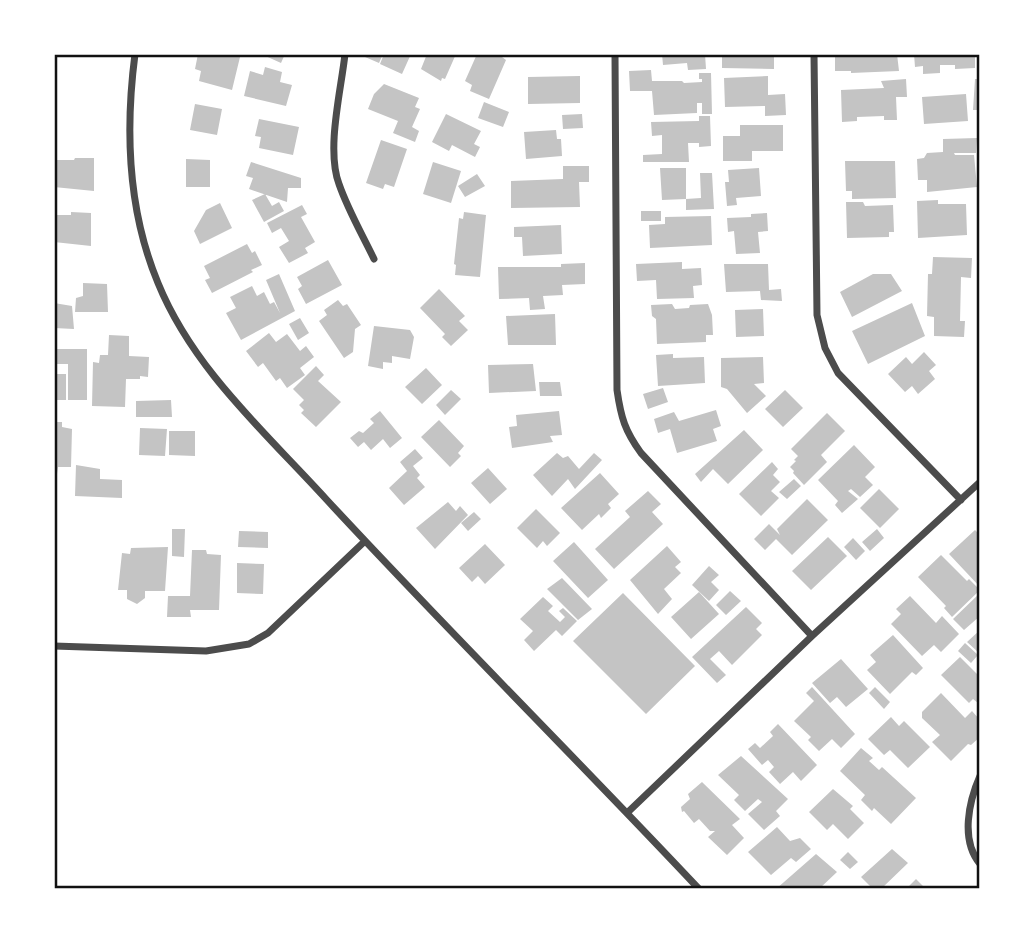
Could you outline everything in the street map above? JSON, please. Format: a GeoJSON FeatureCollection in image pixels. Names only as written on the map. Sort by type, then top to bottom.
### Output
{"type":"FeatureCollection","features":[{"type":"Feature","properties":{"kind":"street"},"geometry":{"type":"LineString","coordinates":[[135,54],[129,134],[138,217],[157,282],[180,329],[208,371],[365,541],[699,889]]}},
{"type":"Feature","properties":{"kind":"street"},"geometry":{"type":"LineString","coordinates":[[345,54],[336,129],[338,183],[374,259]]}},
{"type":"Feature","properties":{"kind":"street"},"geometry":{"type":"LineString","coordinates":[[615,54],[617,390],[627,434],[641,453],[812,636]]}},
{"type":"Feature","properties":{"kind":"street"},"geometry":{"type":"LineString","coordinates":[[814,54],[817,315],[825,348],[838,373],[961,500]]}},
{"type":"Feature","properties":{"kind":"street"},"geometry":{"type":"LineString","coordinates":[[627,813],[812,636],[980,482]]}},
{"type":"Feature","properties":{"kind":"street"},"geometry":{"type":"LineString","coordinates":[[54,646],[206,652],[248,644],[268,633],[365,541]]}},
{"type":"Feature","properties":{"kind":"street"},"geometry":{"type":"LineString","coordinates":[[980,776],[971,797],[968,829],[973,856],[980,864]]}},
{"type":"Feature","properties":{"kind":"building"},"geometry":{"type":"Polygon","coordinates":[[[198,54],[228,57],[229,54],[240,57],[232,90],[199,81],[201,71],[195,69],[198,54]]]}},
{"type":"Feature","properties":{"kind":"building"},"geometry":{"type":"Polygon","coordinates":[[[261,54],[285,54],[281,63],[261,54]]]}},
{"type":"Feature","properties":{"kind":"building"},"geometry":{"type":"Polygon","coordinates":[[[366,54],[383,54],[379,63],[365,57],[366,54]]]}},
{"type":"Feature","properties":{"kind":"building"},"geometry":{"type":"Polygon","coordinates":[[[384,54],[411,54],[402,74],[380,64],[384,54]]]}},
{"type":"Feature","properties":{"kind":"building"},"geometry":{"type":"Polygon","coordinates":[[[427,54],[456,54],[445,79],[442,78],[441,81],[421,69],[427,54]]]}},
{"type":"Feature","properties":{"kind":"building"},"geometry":{"type":"Polygon","coordinates":[[[477,54],[498,54],[506,60],[489,99],[470,91],[472,85],[465,81],[477,54]]]}},
{"type":"Feature","properties":{"kind":"building"},"geometry":{"type":"Polygon","coordinates":[[[662,54],[705,54],[706,69],[688,70],[687,63],[663,65],[662,54]]]}},
{"type":"Feature","properties":{"kind":"building"},"geometry":{"type":"Polygon","coordinates":[[[739,54],[774,54],[774,69],[722,68],[722,55],[739,57],[739,54]]]}},
{"type":"Feature","properties":{"kind":"building"},"geometry":{"type":"Polygon","coordinates":[[[835,54],[897,54],[899,71],[835,71],[835,54]]]}},
{"type":"Feature","properties":{"kind":"building"},"geometry":{"type":"Polygon","coordinates":[[[914,54],[975,54],[975,68],[955,69],[955,65],[940,65],[940,73],[923,74],[923,66],[915,67],[914,54]]]}},
{"type":"Feature","properties":{"kind":"building"},"geometry":{"type":"Polygon","coordinates":[[[265,67],[282,72],[280,82],[292,85],[286,106],[244,96],[250,71],[263,75],[265,67]]]}},
{"type":"Feature","properties":{"kind":"building"},"geometry":{"type":"Polygon","coordinates":[[[651,70],[652,81],[684,83],[702,82],[699,73],[711,73],[712,114],[702,114],[702,103],[697,103],[697,113],[654,115],[652,91],[630,91],[629,71],[651,70]]]}},
{"type":"Feature","properties":{"kind":"building"},"geometry":{"type":"Polygon","coordinates":[[[580,76],[580,103],[528,104],[528,77],[580,76]]]}},
{"type":"Feature","properties":{"kind":"building"},"geometry":{"type":"Polygon","coordinates":[[[768,76],[768,95],[785,94],[786,115],[765,116],[765,106],[725,107],[724,78],[768,76]]]}},
{"type":"Feature","properties":{"kind":"building"},"geometry":{"type":"Polygon","coordinates":[[[906,79],[907,97],[896,97],[897,120],[884,120],[884,116],[857,117],[857,121],[842,122],[841,90],[884,88],[881,81],[906,79]]]}},
{"type":"Feature","properties":{"kind":"building"},"geometry":{"type":"Polygon","coordinates":[[[975,79],[980,79],[980,110],[973,110],[975,79]]]}},
{"type":"Feature","properties":{"kind":"building"},"geometry":{"type":"Polygon","coordinates":[[[384,84],[419,98],[415,107],[420,109],[412,127],[419,131],[415,142],[393,133],[398,121],[368,109],[374,94],[384,84]]]}},
{"type":"Feature","properties":{"kind":"building"},"geometry":{"type":"Polygon","coordinates":[[[966,94],[968,121],[924,124],[922,97],[966,94]]]}},
{"type":"Feature","properties":{"kind":"building"},"geometry":{"type":"Polygon","coordinates":[[[484,102],[509,112],[503,127],[478,118],[484,102]]]}},
{"type":"Feature","properties":{"kind":"building"},"geometry":{"type":"Polygon","coordinates":[[[195,104],[222,109],[217,135],[190,130],[195,104]]]}},
{"type":"Feature","properties":{"kind":"building"},"geometry":{"type":"Polygon","coordinates":[[[446,114],[481,131],[474,144],[480,147],[475,157],[452,145],[449,151],[432,142],[446,114]]]}},
{"type":"Feature","properties":{"kind":"building"},"geometry":{"type":"Polygon","coordinates":[[[582,114],[583,128],[563,129],[562,115],[582,114]]]}},
{"type":"Feature","properties":{"kind":"building"},"geometry":{"type":"Polygon","coordinates":[[[699,116],[710,116],[711,146],[699,147],[699,143],[688,143],[689,162],[643,162],[643,155],[662,154],[662,135],[652,136],[651,122],[699,121],[699,116]]]}},
{"type":"Feature","properties":{"kind":"building"},"geometry":{"type":"Polygon","coordinates":[[[259,119],[299,127],[293,155],[259,148],[261,137],[255,136],[259,119]]]}},
{"type":"Feature","properties":{"kind":"building"},"geometry":{"type":"Polygon","coordinates":[[[740,125],[783,125],[783,151],[752,151],[752,161],[723,161],[723,136],[740,136],[740,125]]]}},
{"type":"Feature","properties":{"kind":"building"},"geometry":{"type":"Polygon","coordinates":[[[556,130],[557,139],[561,139],[562,156],[526,159],[524,132],[556,130]]]}},
{"type":"Feature","properties":{"kind":"building"},"geometry":{"type":"Polygon","coordinates":[[[977,138],[976,153],[954,153],[974,155],[977,187],[927,192],[927,180],[918,180],[917,159],[924,158],[927,153],[943,152],[943,139],[977,138]]]}},
{"type":"Feature","properties":{"kind":"building"},"geometry":{"type":"Polygon","coordinates":[[[381,140],[407,149],[394,187],[385,184],[383,189],[366,183],[381,140]]]}},
{"type":"Feature","properties":{"kind":"building"},"geometry":{"type":"Polygon","coordinates":[[[94,158],[94,191],[54,187],[54,160],[94,158]]]}},
{"type":"Feature","properties":{"kind":"building"},"geometry":{"type":"Polygon","coordinates":[[[186,159],[210,160],[210,187],[186,187],[186,159]]]}},
{"type":"Feature","properties":{"kind":"building"},"geometry":{"type":"Polygon","coordinates":[[[845,161],[895,161],[896,198],[852,199],[852,191],[846,191],[845,161]]]}},
{"type":"Feature","properties":{"kind":"building"},"geometry":{"type":"Polygon","coordinates":[[[251,162],[301,178],[301,188],[288,188],[287,202],[249,189],[253,178],[246,176],[251,162]]]}},
{"type":"Feature","properties":{"kind":"building"},"geometry":{"type":"Polygon","coordinates":[[[433,162],[461,171],[451,203],[423,194],[433,162]]]}},
{"type":"Feature","properties":{"kind":"building"},"geometry":{"type":"Polygon","coordinates":[[[563,166],[589,166],[589,182],[579,182],[580,207],[511,208],[511,181],[563,179],[563,166]]]}},
{"type":"Feature","properties":{"kind":"building"},"geometry":{"type":"Polygon","coordinates":[[[660,168],[686,168],[686,199],[662,200],[660,168]]]}},
{"type":"Feature","properties":{"kind":"building"},"geometry":{"type":"Polygon","coordinates":[[[759,168],[761,196],[736,198],[737,205],[727,206],[725,182],[729,182],[728,170],[759,168]]]}},
{"type":"Feature","properties":{"kind":"building"},"geometry":{"type":"Polygon","coordinates":[[[700,173],[712,173],[714,209],[686,210],[686,199],[701,198],[700,173]]]}},
{"type":"Feature","properties":{"kind":"building"},"geometry":{"type":"Polygon","coordinates":[[[477,174],[485,186],[465,197],[458,186],[477,174]]]}},
{"type":"Feature","properties":{"kind":"building"},"geometry":{"type":"Polygon","coordinates":[[[265,194],[272,206],[279,202],[284,211],[264,222],[252,200],[265,194]]]}},
{"type":"Feature","properties":{"kind":"building"},"geometry":{"type":"Polygon","coordinates":[[[938,200],[938,204],[966,204],[967,235],[918,238],[917,201],[938,200]]]}},
{"type":"Feature","properties":{"kind":"building"},"geometry":{"type":"Polygon","coordinates":[[[846,202],[863,202],[865,206],[893,205],[894,232],[889,232],[889,237],[847,238],[846,202]]]}},
{"type":"Feature","properties":{"kind":"building"},"geometry":{"type":"Polygon","coordinates":[[[220,203],[232,228],[200,244],[194,231],[206,210],[220,203]]]}},
{"type":"Feature","properties":{"kind":"building"},"geometry":{"type":"Polygon","coordinates":[[[302,205],[307,214],[301,217],[315,242],[305,248],[308,253],[289,263],[279,247],[289,241],[281,228],[272,233],[267,223],[302,205]]]}},
{"type":"Feature","properties":{"kind":"building"},"geometry":{"type":"Polygon","coordinates":[[[641,211],[661,211],[661,221],[641,221],[641,211]]]}},
{"type":"Feature","properties":{"kind":"building"},"geometry":{"type":"Polygon","coordinates":[[[71,212],[91,213],[91,246],[54,242],[54,215],[71,215],[71,212]]]}},
{"type":"Feature","properties":{"kind":"building"},"geometry":{"type":"Polygon","coordinates":[[[464,212],[486,215],[480,277],[455,275],[459,218],[463,219],[464,212]]]}},
{"type":"Feature","properties":{"kind":"building"},"geometry":{"type":"Polygon","coordinates":[[[767,213],[768,231],[758,232],[760,253],[736,254],[734,231],[728,232],[727,218],[767,213]]]}},
{"type":"Feature","properties":{"kind":"building"},"geometry":{"type":"Polygon","coordinates":[[[711,216],[712,245],[650,248],[649,225],[665,224],[665,217],[711,216]]]}},
{"type":"Feature","properties":{"kind":"building"},"geometry":{"type":"Polygon","coordinates":[[[561,225],[562,254],[523,256],[522,237],[514,237],[514,227],[561,225]]]}},
{"type":"Feature","properties":{"kind":"building"},"geometry":{"type":"Polygon","coordinates":[[[247,244],[252,253],[255,251],[262,265],[212,293],[205,280],[210,278],[204,266],[247,244]]]}},
{"type":"Feature","properties":{"kind":"building"},"geometry":{"type":"Polygon","coordinates":[[[933,257],[972,258],[971,278],[961,277],[960,321],[965,321],[964,337],[934,336],[934,317],[927,316],[928,274],[932,274],[933,257]]]}},
{"type":"Feature","properties":{"kind":"building"},"geometry":{"type":"Polygon","coordinates":[[[328,260],[342,285],[306,304],[298,289],[302,286],[297,277],[328,260]]]}},
{"type":"Feature","properties":{"kind":"building"},"geometry":{"type":"Polygon","coordinates":[[[682,262],[682,269],[701,268],[702,285],[693,286],[694,298],[657,299],[656,280],[637,281],[636,264],[682,262]]]}},
{"type":"Feature","properties":{"kind":"building"},"geometry":{"type":"Polygon","coordinates":[[[585,263],[585,284],[562,285],[563,295],[543,296],[545,309],[530,310],[529,298],[499,299],[498,267],[561,267],[561,264],[585,263]]]}},
{"type":"Feature","properties":{"kind":"building"},"geometry":{"type":"Polygon","coordinates":[[[724,264],[768,264],[769,290],[781,289],[782,301],[761,300],[760,291],[726,292],[724,264]]]}},
{"type":"Feature","properties":{"kind":"building"},"geometry":{"type":"Polygon","coordinates":[[[279,274],[295,311],[241,340],[226,313],[236,308],[230,297],[252,286],[257,296],[264,292],[270,304],[274,302],[280,313],[266,280],[279,274]]]}},
{"type":"Feature","properties":{"kind":"building"},"geometry":{"type":"Polygon","coordinates":[[[873,274],[891,274],[902,291],[852,317],[840,292],[873,274]]]}},
{"type":"Feature","properties":{"kind":"building"},"geometry":{"type":"Polygon","coordinates":[[[83,283],[107,284],[108,312],[75,312],[76,298],[83,296],[83,283]]]}},
{"type":"Feature","properties":{"kind":"building"},"geometry":{"type":"Polygon","coordinates":[[[439,289],[465,316],[459,321],[468,330],[451,346],[442,337],[445,334],[420,308],[439,289]]]}},
{"type":"Feature","properties":{"kind":"building"},"geometry":{"type":"Polygon","coordinates":[[[338,300],[343,306],[347,304],[361,325],[355,329],[353,352],[344,358],[319,321],[327,315],[324,310],[338,300]]]}},
{"type":"Feature","properties":{"kind":"building"},"geometry":{"type":"Polygon","coordinates":[[[54,303],[72,306],[74,329],[54,328],[54,303]]]}},
{"type":"Feature","properties":{"kind":"building"},"geometry":{"type":"Polygon","coordinates":[[[912,303],[925,336],[868,364],[852,331],[912,303]]]}},
{"type":"Feature","properties":{"kind":"building"},"geometry":{"type":"Polygon","coordinates":[[[672,304],[675,309],[708,304],[712,315],[713,335],[706,335],[706,342],[657,344],[656,319],[652,316],[651,305],[672,304]]]}},
{"type":"Feature","properties":{"kind":"building"},"geometry":{"type":"Polygon","coordinates":[[[763,309],[764,336],[736,337],[735,310],[763,309]]]}},
{"type":"Feature","properties":{"kind":"building"},"geometry":{"type":"Polygon","coordinates":[[[555,314],[556,345],[508,345],[506,316],[555,314]]]}},
{"type":"Feature","properties":{"kind":"building"},"geometry":{"type":"Polygon","coordinates":[[[300,318],[309,333],[298,340],[289,324],[300,318]]]}},
{"type":"Feature","properties":{"kind":"building"},"geometry":{"type":"Polygon","coordinates":[[[374,326],[410,330],[414,337],[410,359],[392,356],[392,363],[383,362],[383,369],[368,366],[374,326]]]}},
{"type":"Feature","properties":{"kind":"building"},"geometry":{"type":"Polygon","coordinates":[[[269,333],[276,342],[287,334],[300,351],[306,346],[314,357],[300,368],[305,375],[287,388],[280,378],[276,381],[263,363],[258,367],[246,351],[269,333]]]}},
{"type":"Feature","properties":{"kind":"building"},"geometry":{"type":"Polygon","coordinates":[[[109,335],[129,336],[129,356],[149,357],[148,377],[126,379],[125,407],[92,406],[93,362],[99,363],[100,355],[108,355],[109,335]]]}},
{"type":"Feature","properties":{"kind":"building"},"geometry":{"type":"Polygon","coordinates":[[[54,349],[87,349],[87,400],[68,400],[68,364],[54,364],[54,349]]]}},
{"type":"Feature","properties":{"kind":"building"},"geometry":{"type":"Polygon","coordinates":[[[924,352],[936,365],[929,371],[935,379],[918,394],[912,386],[905,392],[888,374],[906,357],[912,364],[924,352]]]}},
{"type":"Feature","properties":{"kind":"building"},"geometry":{"type":"Polygon","coordinates":[[[673,354],[673,358],[704,357],[705,383],[658,386],[656,355],[673,354]]]}},
{"type":"Feature","properties":{"kind":"building"},"geometry":{"type":"Polygon","coordinates":[[[763,357],[764,383],[754,384],[766,396],[747,413],[727,389],[721,387],[721,358],[763,357]]]}},
{"type":"Feature","properties":{"kind":"building"},"geometry":{"type":"Polygon","coordinates":[[[533,364],[536,391],[489,393],[488,365],[533,364]]]}},
{"type":"Feature","properties":{"kind":"building"},"geometry":{"type":"Polygon","coordinates":[[[316,366],[324,375],[318,381],[341,402],[316,427],[301,413],[304,410],[299,405],[304,400],[293,389],[316,366]]]}},
{"type":"Feature","properties":{"kind":"building"},"geometry":{"type":"Polygon","coordinates":[[[426,368],[442,385],[422,404],[405,387],[426,368]]]}},
{"type":"Feature","properties":{"kind":"building"},"geometry":{"type":"Polygon","coordinates":[[[54,374],[66,374],[66,400],[54,400],[54,374]]]}},
{"type":"Feature","properties":{"kind":"building"},"geometry":{"type":"Polygon","coordinates":[[[539,382],[560,382],[562,396],[540,396],[539,382]]]}},
{"type":"Feature","properties":{"kind":"building"},"geometry":{"type":"Polygon","coordinates":[[[663,388],[668,402],[648,409],[643,394],[663,388]]]}},
{"type":"Feature","properties":{"kind":"building"},"geometry":{"type":"Polygon","coordinates":[[[451,390],[461,399],[445,415],[436,405],[451,390]]]}},
{"type":"Feature","properties":{"kind":"building"},"geometry":{"type":"Polygon","coordinates":[[[785,390],[803,408],[783,427],[765,409],[785,390]]]}},
{"type":"Feature","properties":{"kind":"building"},"geometry":{"type":"Polygon","coordinates":[[[171,400],[172,417],[136,417],[136,401],[171,400]]]}},
{"type":"Feature","properties":{"kind":"building"},"geometry":{"type":"Polygon","coordinates":[[[716,410],[721,426],[713,429],[717,441],[677,453],[670,429],[658,433],[654,419],[674,412],[679,421],[716,410]]]}},
{"type":"Feature","properties":{"kind":"building"},"geometry":{"type":"Polygon","coordinates":[[[380,411],[402,438],[390,448],[383,439],[371,450],[364,442],[358,447],[350,438],[359,431],[363,433],[374,423],[370,419],[380,411]]]}},
{"type":"Feature","properties":{"kind":"building"},"geometry":{"type":"Polygon","coordinates":[[[559,411],[562,435],[550,436],[553,442],[512,448],[509,427],[517,426],[516,415],[559,411]]]}},
{"type":"Feature","properties":{"kind":"building"},"geometry":{"type":"Polygon","coordinates":[[[827,413],[845,431],[821,455],[827,462],[804,485],[790,467],[798,456],[791,449],[827,413]]]}},
{"type":"Feature","properties":{"kind":"building"},"geometry":{"type":"Polygon","coordinates":[[[439,420],[464,446],[458,453],[461,456],[450,467],[421,437],[439,420]]]}},
{"type":"Feature","properties":{"kind":"building"},"geometry":{"type":"Polygon","coordinates":[[[54,422],[62,422],[62,427],[72,429],[71,467],[58,467],[57,474],[54,474],[54,422]]]}},
{"type":"Feature","properties":{"kind":"building"},"geometry":{"type":"Polygon","coordinates":[[[140,428],[167,429],[165,456],[139,455],[140,428]]]}},
{"type":"Feature","properties":{"kind":"building"},"geometry":{"type":"Polygon","coordinates":[[[744,430],[763,450],[728,484],[713,469],[701,482],[695,474],[744,430]]]}},
{"type":"Feature","properties":{"kind":"building"},"geometry":{"type":"Polygon","coordinates":[[[169,431],[195,431],[195,456],[169,455],[169,431]]]}},
{"type":"Feature","properties":{"kind":"building"},"geometry":{"type":"Polygon","coordinates":[[[854,445],[875,467],[865,477],[873,485],[860,497],[851,489],[848,491],[858,499],[842,513],[835,505],[838,501],[818,480],[854,445]]]}},
{"type":"Feature","properties":{"kind":"building"},"geometry":{"type":"Polygon","coordinates":[[[415,449],[423,458],[413,466],[420,475],[417,478],[425,487],[404,505],[389,488],[407,471],[400,462],[415,449]]]}},
{"type":"Feature","properties":{"kind":"building"},"geometry":{"type":"Polygon","coordinates":[[[557,453],[563,458],[568,456],[579,469],[594,453],[602,460],[575,489],[568,479],[552,496],[533,475],[557,453]]]}},
{"type":"Feature","properties":{"kind":"building"},"geometry":{"type":"Polygon","coordinates":[[[772,462],[778,469],[773,475],[780,482],[771,491],[779,498],[761,516],[739,494],[772,462]]]}},
{"type":"Feature","properties":{"kind":"building"},"geometry":{"type":"Polygon","coordinates":[[[76,465],[100,469],[100,479],[122,480],[122,498],[75,496],[76,465]]]}},
{"type":"Feature","properties":{"kind":"building"},"geometry":{"type":"Polygon","coordinates":[[[488,468],[507,489],[490,504],[471,483],[488,468]]]}},
{"type":"Feature","properties":{"kind":"building"},"geometry":{"type":"Polygon","coordinates":[[[600,473],[619,494],[608,504],[611,508],[601,518],[599,514],[582,530],[561,508],[600,473]]]}},
{"type":"Feature","properties":{"kind":"building"},"geometry":{"type":"Polygon","coordinates":[[[794,479],[801,486],[787,499],[779,492],[794,479]]]}},
{"type":"Feature","properties":{"kind":"building"},"geometry":{"type":"Polygon","coordinates":[[[879,489],[899,509],[880,528],[860,508],[879,489]]]}},
{"type":"Feature","properties":{"kind":"building"},"geometry":{"type":"Polygon","coordinates":[[[648,491],[661,504],[652,512],[663,524],[614,569],[595,549],[630,517],[625,511],[648,491]]]}},
{"type":"Feature","properties":{"kind":"building"},"geometry":{"type":"Polygon","coordinates":[[[807,499],[828,520],[792,555],[776,539],[765,550],[754,539],[769,524],[780,535],[777,529],[807,499]]]}},
{"type":"Feature","properties":{"kind":"building"},"geometry":{"type":"Polygon","coordinates":[[[448,502],[456,511],[460,506],[468,515],[435,549],[416,528],[448,502]]]}},
{"type":"Feature","properties":{"kind":"building"},"geometry":{"type":"Polygon","coordinates":[[[536,509],[560,533],[547,546],[543,541],[537,548],[517,528],[536,509]]]}},
{"type":"Feature","properties":{"kind":"building"},"geometry":{"type":"Polygon","coordinates":[[[474,512],[481,519],[468,531],[461,523],[474,512]]]}},
{"type":"Feature","properties":{"kind":"building"},"geometry":{"type":"Polygon","coordinates":[[[172,529],[185,529],[184,557],[172,556],[172,529]]]}},
{"type":"Feature","properties":{"kind":"building"},"geometry":{"type":"Polygon","coordinates":[[[877,529],[884,538],[870,551],[862,542],[877,529]]]}},
{"type":"Feature","properties":{"kind":"building"},"geometry":{"type":"Polygon","coordinates":[[[975,530],[980,535],[980,587],[949,554],[975,530]]]}},
{"type":"Feature","properties":{"kind":"building"},"geometry":{"type":"Polygon","coordinates":[[[239,531],[268,532],[268,548],[238,547],[239,531]]]}},
{"type":"Feature","properties":{"kind":"building"},"geometry":{"type":"Polygon","coordinates":[[[828,537],[847,556],[811,590],[792,571],[828,537]]]}},
{"type":"Feature","properties":{"kind":"building"},"geometry":{"type":"Polygon","coordinates":[[[853,538],[865,551],[856,560],[844,547],[853,538]]]}},
{"type":"Feature","properties":{"kind":"building"},"geometry":{"type":"Polygon","coordinates":[[[574,542],[608,580],[588,598],[553,561],[574,542]]]}},
{"type":"Feature","properties":{"kind":"building"},"geometry":{"type":"Polygon","coordinates":[[[485,544],[505,565],[485,584],[478,576],[472,582],[459,568],[485,544]]]}},
{"type":"Feature","properties":{"kind":"building"},"geometry":{"type":"Polygon","coordinates":[[[667,546],[681,562],[675,567],[681,573],[664,589],[672,599],[658,614],[630,580],[667,546]]]}},
{"type":"Feature","properties":{"kind":"building"},"geometry":{"type":"Polygon","coordinates":[[[168,547],[165,591],[145,591],[145,598],[137,604],[127,599],[127,590],[118,590],[122,553],[130,554],[131,548],[168,547]]]}},
{"type":"Feature","properties":{"kind":"building"},"geometry":{"type":"Polygon","coordinates":[[[192,550],[206,550],[207,554],[221,555],[219,610],[190,610],[191,617],[167,617],[168,596],[190,596],[192,550]]]}},
{"type":"Feature","properties":{"kind":"building"},"geometry":{"type":"Polygon","coordinates":[[[941,555],[980,590],[952,617],[944,608],[946,606],[918,577],[941,555]]]}},
{"type":"Feature","properties":{"kind":"building"},"geometry":{"type":"Polygon","coordinates":[[[237,563],[264,564],[263,594],[237,593],[237,563]]]}},
{"type":"Feature","properties":{"kind":"building"},"geometry":{"type":"Polygon","coordinates":[[[709,566],[719,575],[711,582],[719,590],[709,601],[692,585],[709,566]]]}},
{"type":"Feature","properties":{"kind":"building"},"geometry":{"type":"Polygon","coordinates":[[[562,578],[592,609],[578,620],[547,589],[562,578]]]}},
{"type":"Feature","properties":{"kind":"building"},"geometry":{"type":"Polygon","coordinates":[[[730,591],[741,601],[726,615],[716,605],[730,591]]]}},
{"type":"Feature","properties":{"kind":"building"},"geometry":{"type":"Polygon","coordinates":[[[699,592],[719,614],[691,639],[671,617],[699,592]]]}},
{"type":"Feature","properties":{"kind":"building"},"geometry":{"type":"Polygon","coordinates":[[[623,593],[695,666],[646,714],[573,641],[623,593]]]}},
{"type":"Feature","properties":{"kind":"building"},"geometry":{"type":"Polygon","coordinates":[[[980,593],[980,616],[964,630],[953,619],[980,593]]]}},
{"type":"Feature","properties":{"kind":"building"},"geometry":{"type":"Polygon","coordinates":[[[910,596],[936,623],[942,616],[959,634],[941,652],[934,645],[922,656],[891,624],[901,614],[896,609],[910,596]]]}},
{"type":"Feature","properties":{"kind":"building"},"geometry":{"type":"Polygon","coordinates":[[[543,597],[553,606],[548,611],[560,622],[565,617],[559,611],[563,608],[577,621],[562,636],[556,630],[534,651],[524,640],[533,631],[520,619],[543,597]]]}},
{"type":"Feature","properties":{"kind":"building"},"geometry":{"type":"Polygon","coordinates":[[[746,607],[762,623],[756,629],[762,635],[732,665],[719,651],[710,659],[726,675],[717,683],[692,657],[746,607]]]}},
{"type":"Feature","properties":{"kind":"building"},"geometry":{"type":"Polygon","coordinates":[[[980,630],[980,650],[978,652],[967,642],[980,630]]]}},
{"type":"Feature","properties":{"kind":"building"},"geometry":{"type":"Polygon","coordinates":[[[893,635],[923,668],[916,675],[912,672],[890,694],[867,670],[876,662],[870,655],[893,635]]]}},
{"type":"Feature","properties":{"kind":"building"},"geometry":{"type":"Polygon","coordinates":[[[965,643],[978,655],[971,663],[958,651],[965,643]]]}},
{"type":"Feature","properties":{"kind":"building"},"geometry":{"type":"Polygon","coordinates":[[[960,657],[980,677],[978,703],[973,699],[969,703],[941,675],[960,657]]]}},
{"type":"Feature","properties":{"kind":"building"},"geometry":{"type":"Polygon","coordinates":[[[841,659],[868,689],[846,707],[837,697],[830,703],[812,683],[841,659]]]}},
{"type":"Feature","properties":{"kind":"building"},"geometry":{"type":"Polygon","coordinates":[[[812,687],[855,734],[841,748],[832,739],[819,751],[808,740],[811,737],[794,721],[814,701],[806,693],[812,687]]]}},
{"type":"Feature","properties":{"kind":"building"},"geometry":{"type":"Polygon","coordinates":[[[875,687],[890,702],[884,709],[869,693],[875,687]]]}},
{"type":"Feature","properties":{"kind":"building"},"geometry":{"type":"Polygon","coordinates":[[[941,693],[965,718],[972,711],[980,720],[980,737],[971,745],[968,744],[951,761],[932,742],[940,735],[922,718],[922,712],[941,693]]]}},
{"type":"Feature","properties":{"kind":"building"},"geometry":{"type":"Polygon","coordinates":[[[891,717],[899,726],[904,721],[930,747],[908,768],[890,750],[884,755],[868,739],[891,717]]]}},
{"type":"Feature","properties":{"kind":"building"},"geometry":{"type":"Polygon","coordinates":[[[778,724],[817,765],[801,781],[793,772],[780,784],[769,772],[774,767],[768,760],[762,765],[748,749],[755,743],[760,748],[773,736],[770,732],[778,724]]]}},
{"type":"Feature","properties":{"kind":"building"},"geometry":{"type":"Polygon","coordinates":[[[861,748],[873,758],[869,761],[879,770],[882,767],[916,798],[891,824],[861,800],[865,795],[840,771],[861,748]]]}},
{"type":"Feature","properties":{"kind":"building"},"geometry":{"type":"Polygon","coordinates":[[[741,756],[788,799],[776,811],[780,816],[764,830],[748,814],[762,802],[758,799],[745,811],[734,800],[739,795],[718,775],[741,756]]]}},
{"type":"Feature","properties":{"kind":"building"},"geometry":{"type":"Polygon","coordinates":[[[702,782],[740,819],[732,825],[744,838],[727,855],[708,837],[715,831],[710,831],[699,819],[694,823],[682,812],[681,807],[690,799],[688,794],[702,782]]]}},
{"type":"Feature","properties":{"kind":"building"},"geometry":{"type":"Polygon","coordinates":[[[833,789],[853,806],[850,809],[864,823],[848,839],[833,824],[827,830],[809,812],[833,789]]]}},
{"type":"Feature","properties":{"kind":"building"},"geometry":{"type":"Polygon","coordinates":[[[777,827],[790,841],[800,838],[811,849],[796,862],[791,858],[771,875],[748,852],[777,827]]]}},
{"type":"Feature","properties":{"kind":"building"},"geometry":{"type":"Polygon","coordinates":[[[892,849],[908,863],[881,889],[873,889],[861,877],[892,849]]]}},
{"type":"Feature","properties":{"kind":"building"},"geometry":{"type":"Polygon","coordinates":[[[848,852],[858,862],[850,869],[840,860],[848,852]]]}},
{"type":"Feature","properties":{"kind":"building"},"geometry":{"type":"Polygon","coordinates":[[[816,854],[837,872],[819,889],[776,889],[816,854]]]}},
{"type":"Feature","properties":{"kind":"building"},"geometry":{"type":"Polygon","coordinates":[[[916,879],[926,889],[906,889],[916,879]]]}}]}
